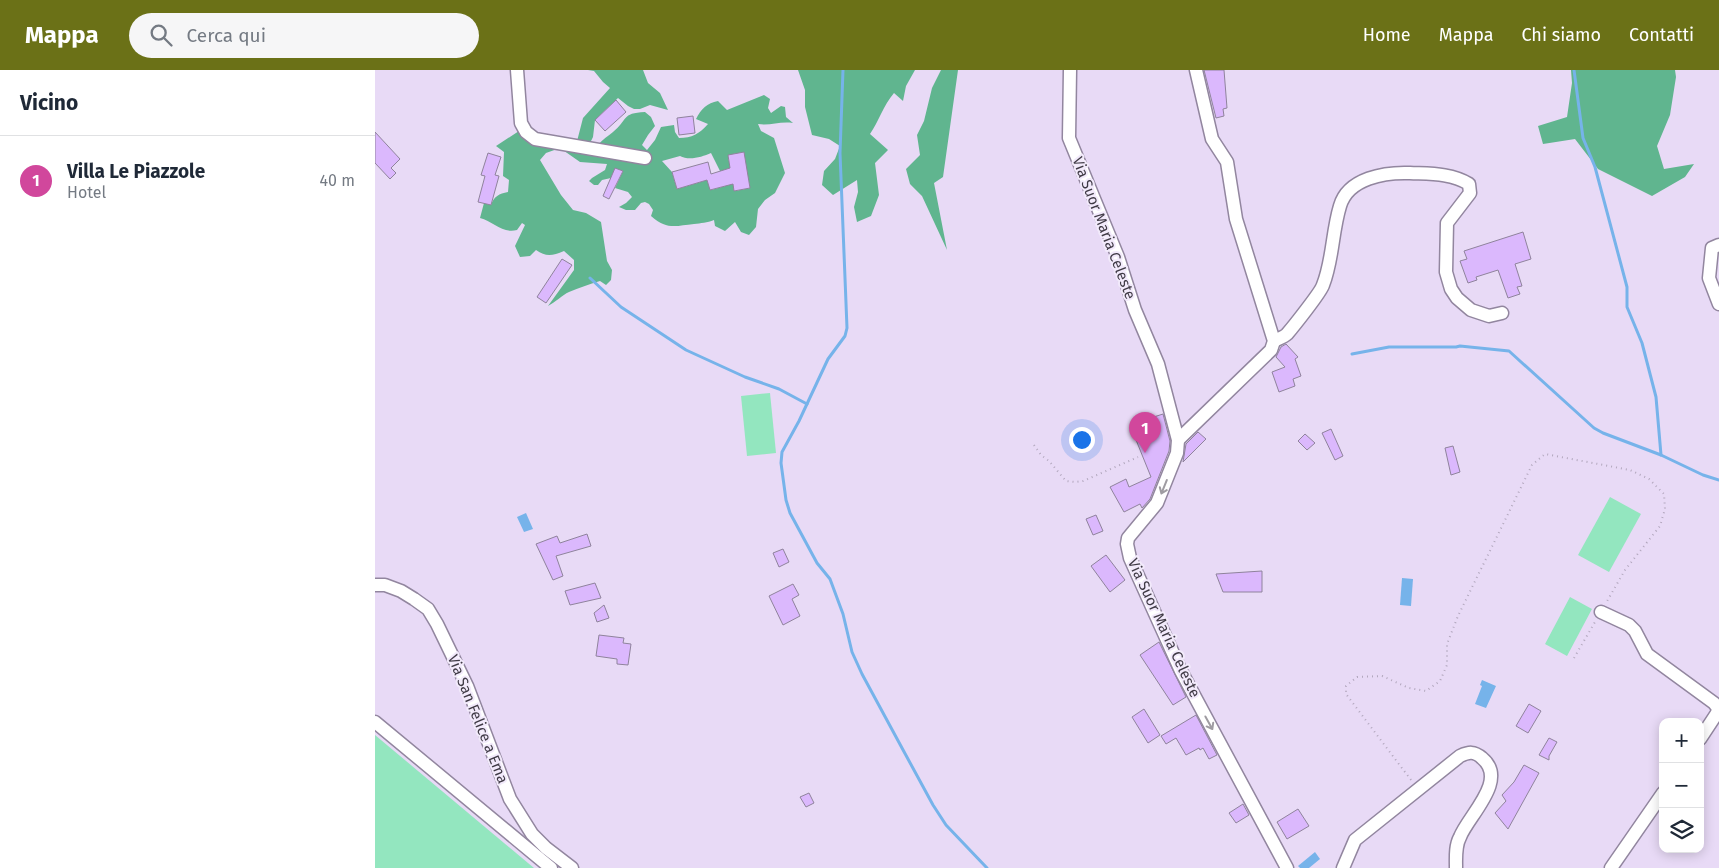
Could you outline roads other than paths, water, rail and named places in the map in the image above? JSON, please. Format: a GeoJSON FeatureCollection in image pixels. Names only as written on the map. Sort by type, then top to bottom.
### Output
{"type":"FeatureCollection","features":[{"type":"Feature","properties":{"kind":"street"},"geometry":{"type":"LineString","coordinates":[[517,70],[521,123],[526,132],[535,139],[645,158]]}},
{"type":"Feature","properties":{"kind":"street","name":"Via Suor Maria Celeste"},"geometry":{"type":"LineString","coordinates":[[1070,70],[1069,138],[1118,257],[1135,310],[1158,364],[1177,440],[1177,453],[1157,503],[1128,538],[1129,558],[1181,671],[1287,868]]}},
{"type":"Feature","properties":{"kind":"street"},"geometry":{"type":"LineString","coordinates":[[1177,440],[1271,350],[1274,341],[1236,219],[1227,162],[1212,139],[1196,70]]}},
{"type":"Feature","properties":{"kind":"street"},"geometry":{"type":"LineString","coordinates":[[1274,341],[1286,334],[1323,286],[1333,247],[1340,205],[1351,189],[1367,178],[1395,172],[1443,175],[1461,179],[1469,184],[1470,193],[1447,223],[1446,272],[1451,289],[1457,298],[1471,310],[1489,316],[1502,313]]}},
{"type":"Feature","properties":{"kind":"street"},"geometry":{"type":"LineString","coordinates":[[1719,245],[1712,248],[1709,278],[1719,304]]}},
{"type":"Feature","properties":{"kind":"street","name":"Via San Felice a Ema"},"geometry":{"type":"LineString","coordinates":[[375,585],[401,591],[415,598],[428,609],[467,686],[510,799],[531,834],[572,868]]}},
{"type":"Feature","properties":{"kind":"street"},"geometry":{"type":"LineString","coordinates":[[1601,612],[1629,626],[1635,631],[1647,654],[1714,703],[1718,708],[1717,717],[1704,734]]}},
{"type":"Feature","properties":{"kind":"street"},"geometry":{"type":"LineString","coordinates":[[375,722],[551,868]]}},
{"type":"Feature","properties":{"kind":"street"},"geometry":{"type":"LineString","coordinates":[[1343,868],[1355,840],[1461,756],[1470,752],[1477,754],[1487,761],[1491,772],[1489,788],[1459,837],[1456,852],[1456,868]]}},
{"type":"Feature","properties":{"kind":"street"},"geometry":{"type":"LineString","coordinates":[[1611,868],[1659,799]]}},
{"type":"Feature","properties":{"kind":"water"},"geometry":{"type":"Polygon","coordinates":[[[526,513],[533,529],[524,532],[517,517],[526,513]]]}},
{"type":"Feature","properties":{"kind":"water"},"geometry":{"type":"Polygon","coordinates":[[[1402,578],[1413,579],[1411,606],[1400,605],[1402,578]]]}},
{"type":"Feature","properties":{"kind":"water"},"geometry":{"type":"Polygon","coordinates":[[[1482,680],[1496,686],[1486,708],[1475,704],[1482,686],[1480,685],[1482,680]]]}},
{"type":"Feature","properties":{"kind":"water"},"geometry":{"type":"Polygon","coordinates":[[[1315,852],[1320,859],[1309,868],[1300,868],[1298,866],[1315,852]]]}},
{"type":"Feature","properties":{"kind":"waterway"},"geometry":{"type":"LineString","coordinates":[[843,70],[840,153],[847,328],[845,336],[828,359],[782,452],[781,463],[786,500],[790,513],[817,563],[830,579],[843,614],[852,652],[862,674],[933,805],[946,825],[987,868]]}},
{"type":"Feature","properties":{"kind":"waterway"},"geometry":{"type":"LineString","coordinates":[[1574,70],[1583,138],[1595,167],[1627,287],[1627,307],[1642,343],[1656,397],[1661,455]]}},
{"type":"Feature","properties":{"kind":"waterway"},"geometry":{"type":"LineString","coordinates":[[590,278],[621,307],[686,350],[745,377],[779,389],[807,404]]}},
{"type":"Feature","properties":{"kind":"waterway"},"geometry":{"type":"LineString","coordinates":[[1352,354],[1389,347],[1460,346],[1509,351],[1594,428],[1661,455],[1703,475],[1719,480]]}},
{"type":"Feature","properties":{"kind":"place","name":"Villa Le Piazzole"},"geometry":{"type":"Point","coordinates":[1145,453]}}]}
